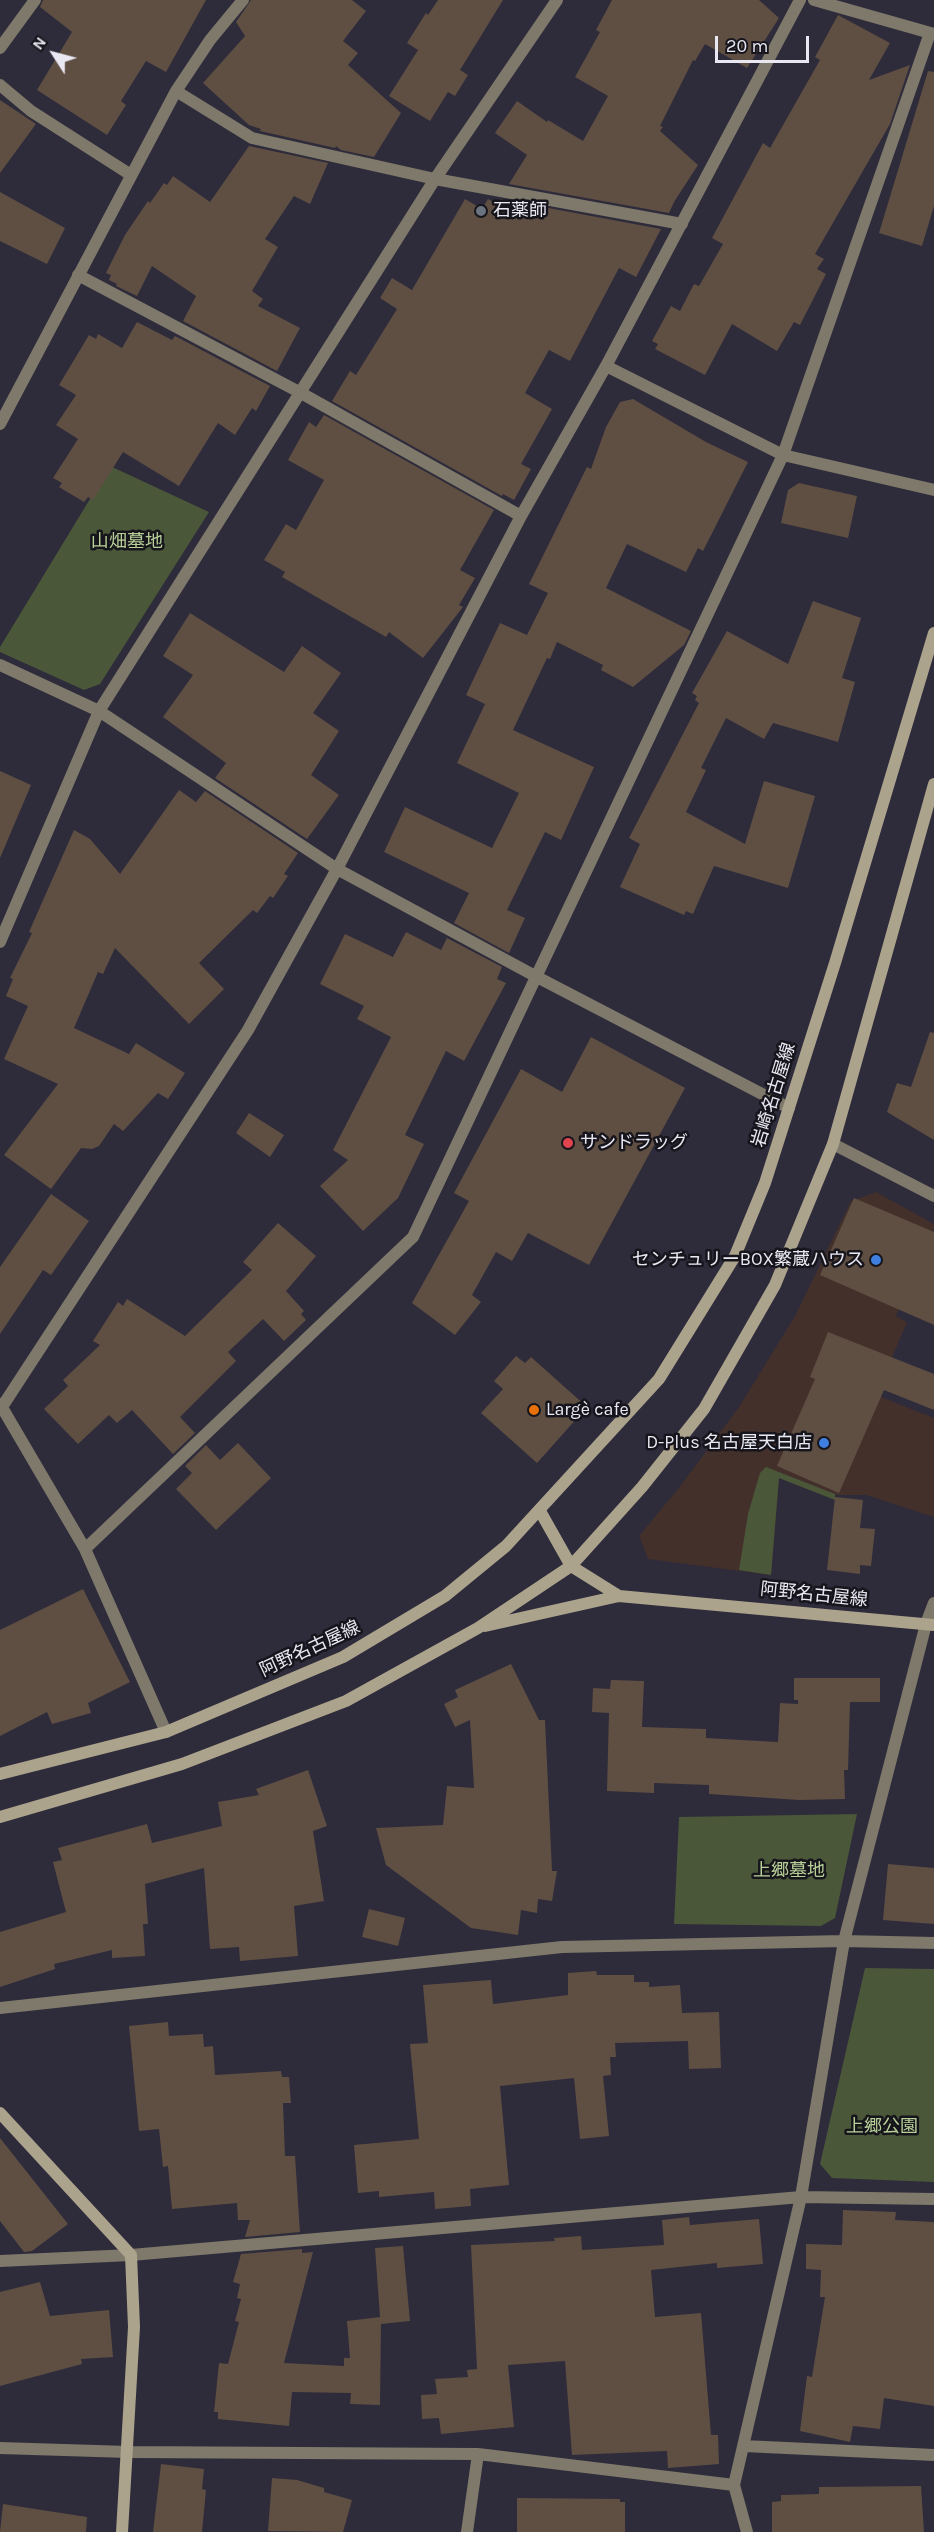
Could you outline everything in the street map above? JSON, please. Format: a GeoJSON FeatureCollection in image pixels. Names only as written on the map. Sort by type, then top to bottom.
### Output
{"type":"FeatureCollection","features":[{"type":"Feature","properties":{"kind":"main road","name":"岩崎名古屋線"},"geometry":{"type":"LineString","coordinates":[[540,1511],[659,1379],[735,1256],[765,1183],[934,633]]}},
{"type":"Feature","properties":{"kind":"main road"},"geometry":{"type":"LineString","coordinates":[[571,1566],[642,1488],[704,1409],[775,1285],[833,1144],[934,784]]}},
{"type":"Feature","properties":{"kind":"main road","name":"阿野名古屋線"},"geometry":{"type":"LineString","coordinates":[[0,1774],[166,1732],[343,1657],[445,1596],[506,1546],[540,1511],[571,1566],[620,1596]]}},
{"type":"Feature","properties":{"kind":"main road","name":"阿野名古屋線"},"geometry":{"type":"LineString","coordinates":[[0,1817],[182,1764],[346,1701],[478,1628],[571,1566]]}},
{"type":"Feature","properties":{"kind":"main road","name":"阿野名古屋線"},"geometry":{"type":"LineString","coordinates":[[478,1628],[620,1596],[930,1625]]}},
{"type":"Feature","properties":{"kind":"main road"},"geometry":{"type":"LineString","coordinates":[[0,2113],[131,2255],[134,2327],[122,2532]]}},
{"type":"Feature","properties":{"kind":"street"},"geometry":{"type":"LineString","coordinates":[[0,48],[35,0]]}},
{"type":"Feature","properties":{"kind":"street"},"geometry":{"type":"LineString","coordinates":[[0,424],[176,91],[210,40],[243,0]]}},
{"type":"Feature","properties":{"kind":"street"},"geometry":{"type":"LineString","coordinates":[[0,942],[99,711],[435,179],[557,0]]}},
{"type":"Feature","properties":{"kind":"street"},"geometry":{"type":"LineString","coordinates":[[166,1732],[84,1549],[1,1407],[248,1030],[337,869],[520,516],[606,366],[800,0]]}},
{"type":"Feature","properties":{"kind":"street"},"geometry":{"type":"LineString","coordinates":[[84,1549],[413,1237],[537,977],[783,455],[932,34],[814,0]]}},
{"type":"Feature","properties":{"kind":"street"},"geometry":{"type":"LineString","coordinates":[[0,85],[31,111],[131,175]]}},
{"type":"Feature","properties":{"kind":"street"},"geometry":{"type":"LineString","coordinates":[[176,91],[252,138],[435,179],[682,224]]}},
{"type":"Feature","properties":{"kind":"street"},"geometry":{"type":"LineString","coordinates":[[78,275],[301,393],[520,516]]}},
{"type":"Feature","properties":{"kind":"street"},"geometry":{"type":"LineString","coordinates":[[606,366],[783,455],[934,490]]}},
{"type":"Feature","properties":{"kind":"street"},"geometry":{"type":"LineString","coordinates":[[0,665],[99,711],[337,869],[537,977],[789,1107]]}},
{"type":"Feature","properties":{"kind":"street"},"geometry":{"type":"LineString","coordinates":[[833,1144],[934,1196]]}},
{"type":"Feature","properties":{"kind":"street"},"geometry":{"type":"LineString","coordinates":[[747,2532],[734,2485],[801,2197],[844,1941],[934,1603]]}},
{"type":"Feature","properties":{"kind":"street"},"geometry":{"type":"LineString","coordinates":[[0,2008],[562,1947],[844,1941],[934,1943]]}},
{"type":"Feature","properties":{"kind":"street"},"geometry":{"type":"LineString","coordinates":[[0,2262],[131,2255],[801,2197],[934,2199]]}},
{"type":"Feature","properties":{"kind":"street"},"geometry":{"type":"LineString","coordinates":[[744,2446],[934,2455]]}},
{"type":"Feature","properties":{"kind":"street"},"geometry":{"type":"LineString","coordinates":[[0,2448],[128,2452],[478,2454],[734,2485]]}},
{"type":"Feature","properties":{"kind":"street"},"geometry":{"type":"LineString","coordinates":[[467,2532],[478,2454]]}},
{"type":"Feature","properties":{"kind":"shaded area"},"geometry":{"type":"Polygon","coordinates":[[[876,1192],[934,1224],[934,1229],[896,1316],[907,1322],[876,1395],[934,1418],[934,1517],[866,1495],[835,1495],[835,1500],[779,1478],[771,1575],[648,1559],[639,1536],[678,1489],[739,1407],[795,1316],[851,1201],[876,1192]]]}},
{"type":"Feature","properties":{"kind":"green space","name":"山畑墓地"},"geometry":{"type":"Polygon","coordinates":[[[110,466],[209,512],[100,684],[84,690],[0,652],[0,647],[110,466]]]}},
{"type":"Feature","properties":{"kind":"green space"},"geometry":{"type":"Polygon","coordinates":[[[766,1467],[835,1494],[835,1500],[779,1478],[771,1575],[739,1570],[748,1514],[760,1473],[766,1467]]]}},
{"type":"Feature","properties":{"kind":"green space","name":"上郷墓地"},"geometry":{"type":"Polygon","coordinates":[[[857,1814],[835,1918],[821,1926],[674,1924],[679,1817],[857,1814]]]}},
{"type":"Feature","properties":{"kind":"green space","name":"上郷公園"},"geometry":{"type":"Polygon","coordinates":[[[865,1968],[934,1969],[934,2182],[832,2178],[820,2164],[865,1968]]]}},
{"type":"Feature","properties":{"kind":"building"},"geometry":{"type":"Polygon","coordinates":[[[43,0],[206,0],[166,72],[146,61],[121,101],[126,105],[107,135],[37,90],[72,32],[40,7],[43,0]]]}},
{"type":"Feature","properties":{"kind":"building"},"geometry":{"type":"Polygon","coordinates":[[[251,0],[352,0],[366,11],[343,41],[358,53],[348,65],[401,113],[374,157],[341,150],[336,146],[335,148],[260,131],[261,129],[249,125],[203,83],[245,36],[236,22],[251,0]]]}},
{"type":"Feature","properties":{"kind":"building"},"geometry":{"type":"Polygon","coordinates":[[[438,0],[503,0],[460,70],[468,75],[455,96],[448,92],[430,121],[389,96],[418,50],[407,43],[426,13],[428,15],[438,0]]]}},
{"type":"Feature","properties":{"kind":"building"},"geometry":{"type":"Polygon","coordinates":[[[612,0],[759,0],[779,18],[747,68],[705,44],[695,61],[693,60],[660,126],[663,127],[660,131],[698,165],[669,213],[509,184],[527,155],[495,133],[517,101],[547,122],[548,120],[583,141],[608,96],[575,77],[600,32],[596,30],[612,0]]]}},
{"type":"Feature","properties":{"kind":"building"},"geometry":{"type":"Polygon","coordinates":[[[838,15],[890,43],[869,80],[910,65],[890,124],[815,254],[824,259],[817,269],[826,274],[800,325],[794,322],[777,351],[732,324],[705,375],[655,349],[658,344],[652,341],[671,306],[680,311],[694,284],[699,286],[723,244],[712,238],[763,143],[770,148],[820,60],[815,57],[838,15]]]}},
{"type":"Feature","properties":{"kind":"building"},"geometry":{"type":"Polygon","coordinates":[[[928,71],[934,72],[934,206],[922,246],[879,233],[928,71]]]}},
{"type":"Feature","properties":{"kind":"building"},"geometry":{"type":"Polygon","coordinates":[[[0,100],[36,124],[0,173],[0,100]]]}},
{"type":"Feature","properties":{"kind":"building"},"geometry":{"type":"Polygon","coordinates":[[[249,146],[328,163],[310,204],[294,196],[265,239],[278,247],[252,291],[263,299],[258,306],[300,328],[277,371],[183,321],[196,296],[152,266],[137,296],[116,286],[117,284],[109,280],[111,275],[106,273],[125,235],[148,201],[150,203],[164,183],[167,185],[173,176],[210,202],[249,146]]]}},
{"type":"Feature","properties":{"kind":"building"},"geometry":{"type":"Polygon","coordinates":[[[0,192],[65,228],[47,264],[0,241],[0,192]]]}},
{"type":"Feature","properties":{"kind":"building"},"geometry":{"type":"Polygon","coordinates":[[[465,199],[482,209],[488,199],[497,204],[500,199],[661,229],[636,277],[619,268],[570,361],[549,350],[525,393],[552,409],[521,464],[531,469],[514,500],[503,494],[502,496],[332,401],[350,371],[356,375],[397,309],[380,298],[392,278],[412,290],[465,199]]]}},
{"type":"Feature","properties":{"kind":"building"},"geometry":{"type":"Polygon","coordinates":[[[137,322],[172,340],[175,336],[270,386],[256,411],[252,408],[235,435],[218,423],[179,486],[123,452],[93,500],[88,497],[84,502],[59,487],[62,483],[53,478],[78,439],[56,425],[76,395],[59,385],[89,335],[96,339],[98,334],[122,348],[137,322]]]}},
{"type":"Feature","properties":{"kind":"building"},"geometry":{"type":"Polygon","coordinates":[[[633,399],[706,442],[748,462],[703,551],[698,548],[686,572],[627,544],[606,588],[691,631],[684,645],[633,687],[601,670],[603,665],[557,642],[550,659],[547,658],[513,730],[594,767],[561,840],[545,832],[507,910],[525,918],[509,953],[454,923],[469,893],[384,852],[405,807],[492,848],[519,793],[457,763],[485,704],[466,695],[500,623],[527,635],[548,593],[529,584],[587,467],[591,469],[606,427],[620,402],[633,399]]]}},
{"type":"Feature","properties":{"kind":"building"},"geometry":{"type":"Polygon","coordinates":[[[324,415],[494,510],[460,570],[475,578],[459,605],[463,607],[423,658],[389,632],[386,637],[282,577],[285,572],[264,560],[286,524],[296,530],[324,480],[288,460],[309,422],[316,427],[324,415]]]}},
{"type":"Feature","properties":{"kind":"building"},"geometry":{"type":"Polygon","coordinates":[[[799,483],[857,496],[848,538],[781,523],[788,490],[799,483]]]}},
{"type":"Feature","properties":{"kind":"building"},"geometry":{"type":"Polygon","coordinates":[[[813,601],[861,618],[842,678],[855,682],[838,742],[773,723],[764,739],[726,718],[701,768],[706,770],[686,812],[745,844],[764,781],[815,796],[788,888],[714,866],[693,914],[686,911],[684,915],[620,887],[640,844],[629,838],[699,703],[695,700],[697,696],[692,693],[727,631],[788,664],[813,601]]]}},
{"type":"Feature","properties":{"kind":"building"},"geometry":{"type":"Polygon","coordinates":[[[190,613],[284,672],[302,646],[341,673],[313,713],[339,731],[311,775],[339,795],[307,839],[215,778],[226,763],[163,717],[193,675],[163,656],[190,613]]]}},
{"type":"Feature","properties":{"kind":"building"},"geometry":{"type":"Polygon","coordinates":[[[0,771],[31,785],[0,858],[0,771]]]}},
{"type":"Feature","properties":{"kind":"building"},"geometry":{"type":"Polygon","coordinates":[[[179,790],[196,802],[205,791],[298,853],[284,874],[288,876],[273,898],[270,896],[257,913],[253,910],[199,963],[224,989],[189,1024],[115,948],[103,974],[98,972],[74,1028],[129,1054],[136,1043],[185,1073],[168,1099],[158,1093],[123,1131],[114,1124],[99,1146],[92,1149],[81,1148],[51,1189],[4,1155],[58,1084],[4,1059],[28,1006],[6,996],[13,979],[10,978],[32,933],[29,932],[74,830],[90,839],[120,874],[179,790]]]}},
{"type":"Feature","properties":{"kind":"building"},"geometry":{"type":"Polygon","coordinates":[[[406,932],[441,950],[447,938],[502,967],[497,979],[506,983],[464,1061],[446,1051],[405,1135],[424,1144],[398,1198],[363,1231],[320,1186],[348,1160],[333,1150],[391,1037],[357,1019],[364,1006],[320,984],[345,934],[393,957],[406,932]]]}},
{"type":"Feature","properties":{"kind":"building"},"geometry":{"type":"Polygon","coordinates":[[[930,1032],[934,1033],[934,1140],[887,1112],[897,1083],[911,1087],[930,1032]]]}},
{"type":"Feature","properties":{"kind":"building","name":"サンドラッグ"},"geometry":{"type":"Polygon","coordinates":[[[591,1037],[685,1088],[589,1265],[528,1233],[512,1261],[496,1252],[472,1295],[481,1302],[455,1335],[412,1303],[469,1201],[454,1193],[521,1069],[562,1092],[591,1037]]]}},
{"type":"Feature","properties":{"kind":"building"},"geometry":{"type":"Polygon","coordinates":[[[249,1113],[284,1135],[270,1157],[236,1133],[249,1113]]]}},
{"type":"Feature","properties":{"kind":"building"},"geometry":{"type":"Polygon","coordinates":[[[51,1194],[89,1221],[51,1275],[43,1270],[0,1334],[0,1267],[51,1194]]]}},
{"type":"Feature","properties":{"kind":"building","name":"センチュリーBOX繁蔵ハウス"},"geometry":{"type":"Polygon","coordinates":[[[854,1198],[934,1232],[934,1325],[820,1275],[854,1198]]]}},
{"type":"Feature","properties":{"kind":"building"},"geometry":{"type":"Polygon","coordinates":[[[278,1223],[316,1256],[286,1291],[304,1311],[301,1314],[306,1320],[284,1341],[263,1319],[228,1352],[236,1361],[180,1417],[195,1433],[173,1454],[132,1410],[117,1423],[109,1415],[78,1444],[44,1409],[68,1386],[63,1380],[100,1345],[93,1341],[118,1302],[123,1306],[127,1299],[185,1336],[252,1270],[243,1262],[278,1223]]]}},
{"type":"Feature","properties":{"kind":"building"},"geometry":{"type":"Polygon","coordinates":[[[828,1332],[934,1374],[934,1410],[884,1390],[839,1493],[777,1466],[815,1379],[810,1377],[828,1332]]]}},
{"type":"Feature","properties":{"kind":"building","name":"Largè cafe"},"geometry":{"type":"Polygon","coordinates":[[[516,1356],[525,1363],[531,1357],[587,1407],[537,1463],[481,1413],[503,1389],[494,1381],[516,1356]]]}},
{"type":"Feature","properties":{"kind":"building"},"geometry":{"type":"Polygon","coordinates":[[[238,1443],[271,1478],[216,1530],[176,1489],[192,1473],[185,1466],[206,1445],[220,1460],[238,1443]]]}},
{"type":"Feature","properties":{"kind":"building"},"geometry":{"type":"Polygon","coordinates":[[[835,1497],[863,1500],[860,1528],[875,1529],[871,1566],[860,1565],[860,1574],[827,1570],[835,1497]]]}},
{"type":"Feature","properties":{"kind":"building"},"geometry":{"type":"Polygon","coordinates":[[[83,1589],[130,1682],[88,1703],[91,1713],[52,1724],[47,1712],[0,1736],[0,1630],[83,1589]]]}},
{"type":"Feature","properties":{"kind":"building"},"geometry":{"type":"Polygon","coordinates":[[[511,1664],[539,1720],[545,1720],[552,1871],[557,1871],[552,1901],[538,1899],[537,1913],[521,1910],[518,1935],[471,1928],[386,1865],[376,1828],[443,1825],[447,1786],[474,1788],[470,1720],[455,1727],[444,1704],[458,1697],[455,1690],[511,1664]]]}},
{"type":"Feature","properties":{"kind":"building"},"geometry":{"type":"Polygon","coordinates":[[[794,1678],[880,1678],[880,1702],[850,1702],[848,1770],[844,1770],[845,1799],[799,1800],[709,1794],[709,1785],[654,1783],[654,1793],[607,1791],[609,1713],[592,1712],[593,1688],[610,1689],[611,1680],[644,1681],[642,1727],[706,1729],[706,1738],[778,1742],[780,1703],[798,1704],[798,1700],[794,1700],[794,1678]]]}},
{"type":"Feature","properties":{"kind":"building"},"geometry":{"type":"Polygon","coordinates":[[[308,1770],[327,1826],[313,1831],[324,1901],[294,1906],[298,1956],[240,1961],[239,1947],[210,1949],[204,1868],[145,1884],[148,1924],[143,1924],[145,1956],[112,1958],[112,1950],[54,1964],[55,1969],[0,1987],[0,1932],[66,1912],[53,1862],[62,1860],[58,1848],[147,1824],[152,1843],[222,1826],[218,1802],[259,1795],[256,1789],[308,1770]]]}},
{"type":"Feature","properties":{"kind":"building"},"geometry":{"type":"Polygon","coordinates":[[[888,1864],[934,1868],[934,1924],[883,1920],[888,1864]]]}},
{"type":"Feature","properties":{"kind":"building"},"geometry":{"type":"Polygon","coordinates":[[[369,1909],[405,1918],[398,1946],[362,1937],[369,1909]]]}},
{"type":"Feature","properties":{"kind":"building"},"geometry":{"type":"Polygon","coordinates":[[[596,1971],[597,1975],[634,1975],[634,1982],[649,1982],[649,1987],[680,1985],[682,2013],[719,2012],[721,2068],[689,2069],[688,2041],[615,2043],[616,2057],[610,2057],[611,2075],[603,2076],[609,2136],[580,2139],[574,2078],[500,2086],[509,2185],[470,2189],[471,2206],[435,2209],[434,2192],[379,2197],[379,2191],[358,2193],[354,2145],[419,2139],[410,2044],[428,2043],[423,1985],[491,1980],[493,2004],[568,1995],[568,1973],[596,1971]]]}},
{"type":"Feature","properties":{"kind":"building"},"geometry":{"type":"Polygon","coordinates":[[[168,2022],[169,2036],[203,2034],[204,2047],[213,2046],[215,2075],[281,2071],[282,2077],[289,2077],[291,2103],[283,2103],[285,2156],[295,2156],[300,2232],[245,2237],[250,2220],[238,2220],[237,2203],[172,2209],[168,2166],[163,2167],[159,2129],[139,2131],[129,2026],[168,2022]]]}},
{"type":"Feature","properties":{"kind":"building"},"geometry":{"type":"Polygon","coordinates":[[[0,2138],[68,2224],[32,2251],[24,2252],[0,2221],[0,2138]]]}},
{"type":"Feature","properties":{"kind":"building"},"geometry":{"type":"Polygon","coordinates":[[[843,2210],[896,2212],[895,2220],[934,2222],[934,2406],[884,2398],[880,2429],[853,2426],[850,2442],[800,2431],[807,2376],[812,2377],[825,2297],[820,2297],[821,2270],[806,2269],[806,2244],[842,2245],[843,2210]]]}},
{"type":"Feature","properties":{"kind":"building"},"geometry":{"type":"Polygon","coordinates":[[[689,2217],[690,2225],[759,2219],[763,2264],[717,2268],[717,2263],[651,2270],[655,2317],[701,2313],[711,2435],[718,2435],[719,2464],[668,2468],[667,2451],[572,2455],[565,2361],[508,2365],[514,2427],[441,2434],[439,2418],[422,2419],[421,2395],[437,2394],[435,2379],[468,2377],[467,2370],[477,2369],[471,2245],[555,2241],[554,2238],[581,2236],[582,2250],[664,2245],[662,2220],[689,2217]]]}},
{"type":"Feature","properties":{"kind":"building"},"geometry":{"type":"Polygon","coordinates":[[[403,2246],[410,2321],[381,2324],[381,2322],[380,2405],[350,2404],[351,2393],[292,2392],[289,2426],[218,2419],[218,2412],[214,2412],[219,2363],[228,2364],[239,2322],[235,2321],[241,2299],[237,2298],[240,2284],[233,2282],[241,2254],[302,2249],[302,2253],[313,2252],[284,2363],[344,2366],[344,2358],[350,2358],[347,2321],[380,2317],[375,2248],[403,2246]]]}},
{"type":"Feature","properties":{"kind":"building"},"geometry":{"type":"Polygon","coordinates":[[[40,2282],[50,2316],[109,2310],[113,2357],[81,2359],[82,2364],[0,2386],[0,2292],[40,2282]]]}},
{"type":"Feature","properties":{"kind":"building"},"geometry":{"type":"Polygon","coordinates":[[[161,2464],[204,2469],[202,2489],[206,2490],[202,2532],[153,2532],[161,2464]]]}},
{"type":"Feature","properties":{"kind":"building"},"geometry":{"type":"Polygon","coordinates":[[[272,2478],[297,2480],[324,2488],[324,2492],[352,2500],[343,2532],[268,2531],[272,2478]]]}},
{"type":"Feature","properties":{"kind":"building"},"geometry":{"type":"Polygon","coordinates":[[[921,2486],[924,2532],[772,2532],[772,2502],[781,2501],[781,2495],[819,2494],[819,2487],[921,2486]]]}},
{"type":"Feature","properties":{"kind":"building"},"geometry":{"type":"Polygon","coordinates":[[[517,2498],[620,2499],[620,2502],[625,2502],[625,2532],[517,2532],[517,2498]]]}},
{"type":"Feature","properties":{"kind":"building"},"geometry":{"type":"Polygon","coordinates":[[[3,2504],[87,2517],[86,2532],[0,2532],[3,2504]]]}},
{"type":"Feature","properties":{"kind":"place","name":"石薬師"},"geometry":{"type":"Point","coordinates":[481,211]}},
{"type":"Feature","properties":{"kind":"place","name":"サンドラッグ"},"geometry":{"type":"Point","coordinates":[568,1143]}},
{"type":"Feature","properties":{"kind":"place","name":"センチュリーBOX繁蔵ハウス"},"geometry":{"type":"Point","coordinates":[876,1260]}},
{"type":"Feature","properties":{"kind":"place","name":"Largè cafe"},"geometry":{"type":"Point","coordinates":[534,1410]}},
{"type":"Feature","properties":{"kind":"place","name":"D-Plus 名古屋天白店"},"geometry":{"type":"Point","coordinates":[824,1443]}}]}
